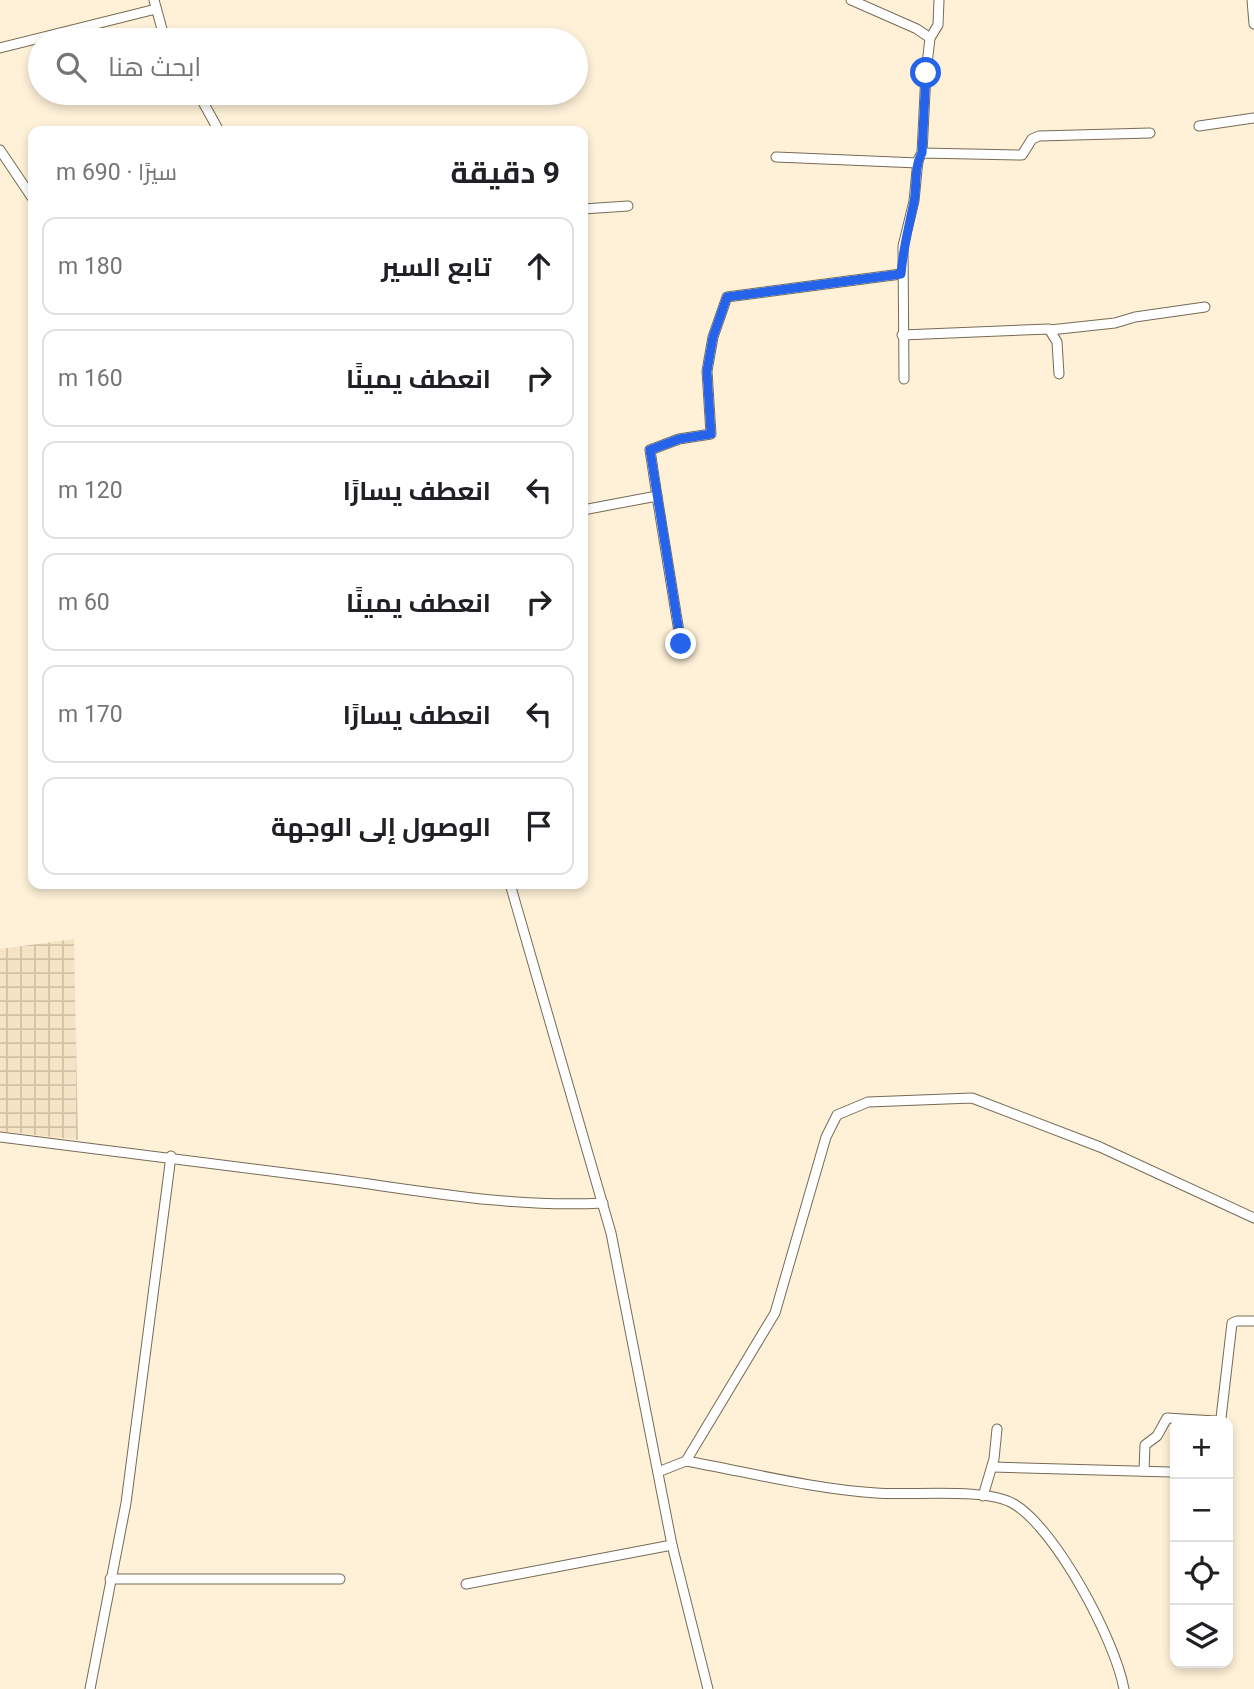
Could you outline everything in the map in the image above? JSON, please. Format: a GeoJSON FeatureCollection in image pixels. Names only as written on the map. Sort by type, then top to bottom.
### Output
{"type":"FeatureCollection","features":[{"type":"Feature","properties":{"kind":"street"},"geometry":{"type":"LineString","coordinates":[[850,0],[917,29],[930,38]]}},
{"type":"Feature","properties":{"kind":"street"},"geometry":{"type":"LineString","coordinates":[[904,379],[901,274],[903,246],[922,153],[921,130],[930,38],[939,25],[939,0]]}},
{"type":"Feature","properties":{"kind":"street"},"geometry":{"type":"LineString","coordinates":[[1252,0],[1254,24]]}},
{"type":"Feature","properties":{"kind":"street"},"geometry":{"type":"LineString","coordinates":[[72,28],[155,5],[162,28]]}},
{"type":"Feature","properties":{"kind":"street"},"geometry":{"type":"LineString","coordinates":[[0,48],[28,40]]}},
{"type":"Feature","properties":{"kind":"street"},"geometry":{"type":"LineString","coordinates":[[205,105],[216,126]]}},
{"type":"Feature","properties":{"kind":"street"},"geometry":{"type":"LineString","coordinates":[[1199,126],[1254,118]]}},
{"type":"Feature","properties":{"kind":"street"},"geometry":{"type":"LineString","coordinates":[[922,153],[1022,155],[1032,139],[1039,136],[1150,132]]}},
{"type":"Feature","properties":{"kind":"street"},"geometry":{"type":"LineString","coordinates":[[0,150],[28,192]]}},
{"type":"Feature","properties":{"kind":"street"},"geometry":{"type":"LineString","coordinates":[[776,157],[918,163]]}},
{"type":"Feature","properties":{"kind":"street"},"geometry":{"type":"LineString","coordinates":[[588,209],[628,206]]}},
{"type":"Feature","properties":{"kind":"street"},"geometry":{"type":"LineString","coordinates":[[681,644],[650,450],[679,439],[711,434],[707,371],[713,337],[727,297],[901,274]]}},
{"type":"Feature","properties":{"kind":"street"},"geometry":{"type":"LineString","coordinates":[[902,335],[1050,330],[1115,323],[1135,317],[1205,307]]}},
{"type":"Feature","properties":{"kind":"street"},"geometry":{"type":"LineString","coordinates":[[1050,330],[1057,342],[1059,374]]}},
{"type":"Feature","properties":{"kind":"street"},"geometry":{"type":"LineString","coordinates":[[588,509],[657,496]]}},
{"type":"Feature","properties":{"kind":"street"},"geometry":{"type":"LineString","coordinates":[[511,889],[603,1203],[672,1545],[708,1689]]}},
{"type":"Feature","properties":{"kind":"street"},"geometry":{"type":"LineString","coordinates":[[686,1461],[775,1312],[826,1137],[837,1115],[868,1102],[972,1098],[1100,1147],[1254,1218]]}},
{"type":"Feature","properties":{"kind":"street"},"geometry":{"type":"LineString","coordinates":[[0,1137],[171,1157],[461,1197],[568,1205],[603,1203]]}},
{"type":"Feature","properties":{"kind":"street"},"geometry":{"type":"LineString","coordinates":[[90,1689],[126,1503],[171,1157]]}},
{"type":"Feature","properties":{"kind":"street"},"geometry":{"type":"LineString","coordinates":[[1221,1416],[1232,1325],[1237,1321],[1254,1321]]}},
{"type":"Feature","properties":{"kind":"street"},"geometry":{"type":"LineString","coordinates":[[1144,1471],[1145,1445],[1157,1436],[1167,1418],[1170,1418]]}},
{"type":"Feature","properties":{"kind":"street"},"geometry":{"type":"LineString","coordinates":[[983,1496],[992,1467],[997,1429]]}},
{"type":"Feature","properties":{"kind":"street"},"geometry":{"type":"LineString","coordinates":[[658,1472],[686,1461],[874,1493],[983,1496],[1012,1503],[1041,1526],[1097,1614],[1121,1674],[1124,1689]]}},
{"type":"Feature","properties":{"kind":"street"},"geometry":{"type":"LineString","coordinates":[[992,1467],[1170,1472]]}},
{"type":"Feature","properties":{"kind":"street"},"geometry":{"type":"LineString","coordinates":[[466,1584],[672,1545]]}},
{"type":"Feature","properties":{"kind":"street"},"geometry":{"type":"LineString","coordinates":[[110,1578],[340,1579]]}},
{"type":"Feature","properties":{"kind":"shaded area"},"geometry":{"type":"Polygon","coordinates":[[[74,939],[78,1140],[0,1131],[0,949],[74,939]]]}},
{"type":"Feature","properties":{"kind":"route"},"geometry":{"type":"LineString","coordinates":[[681,644],[650,450],[679,439],[711,434],[707,371],[713,337],[727,297],[901,274],[903,246],[914,201],[918,160],[922,153],[926,73]]}}]}
